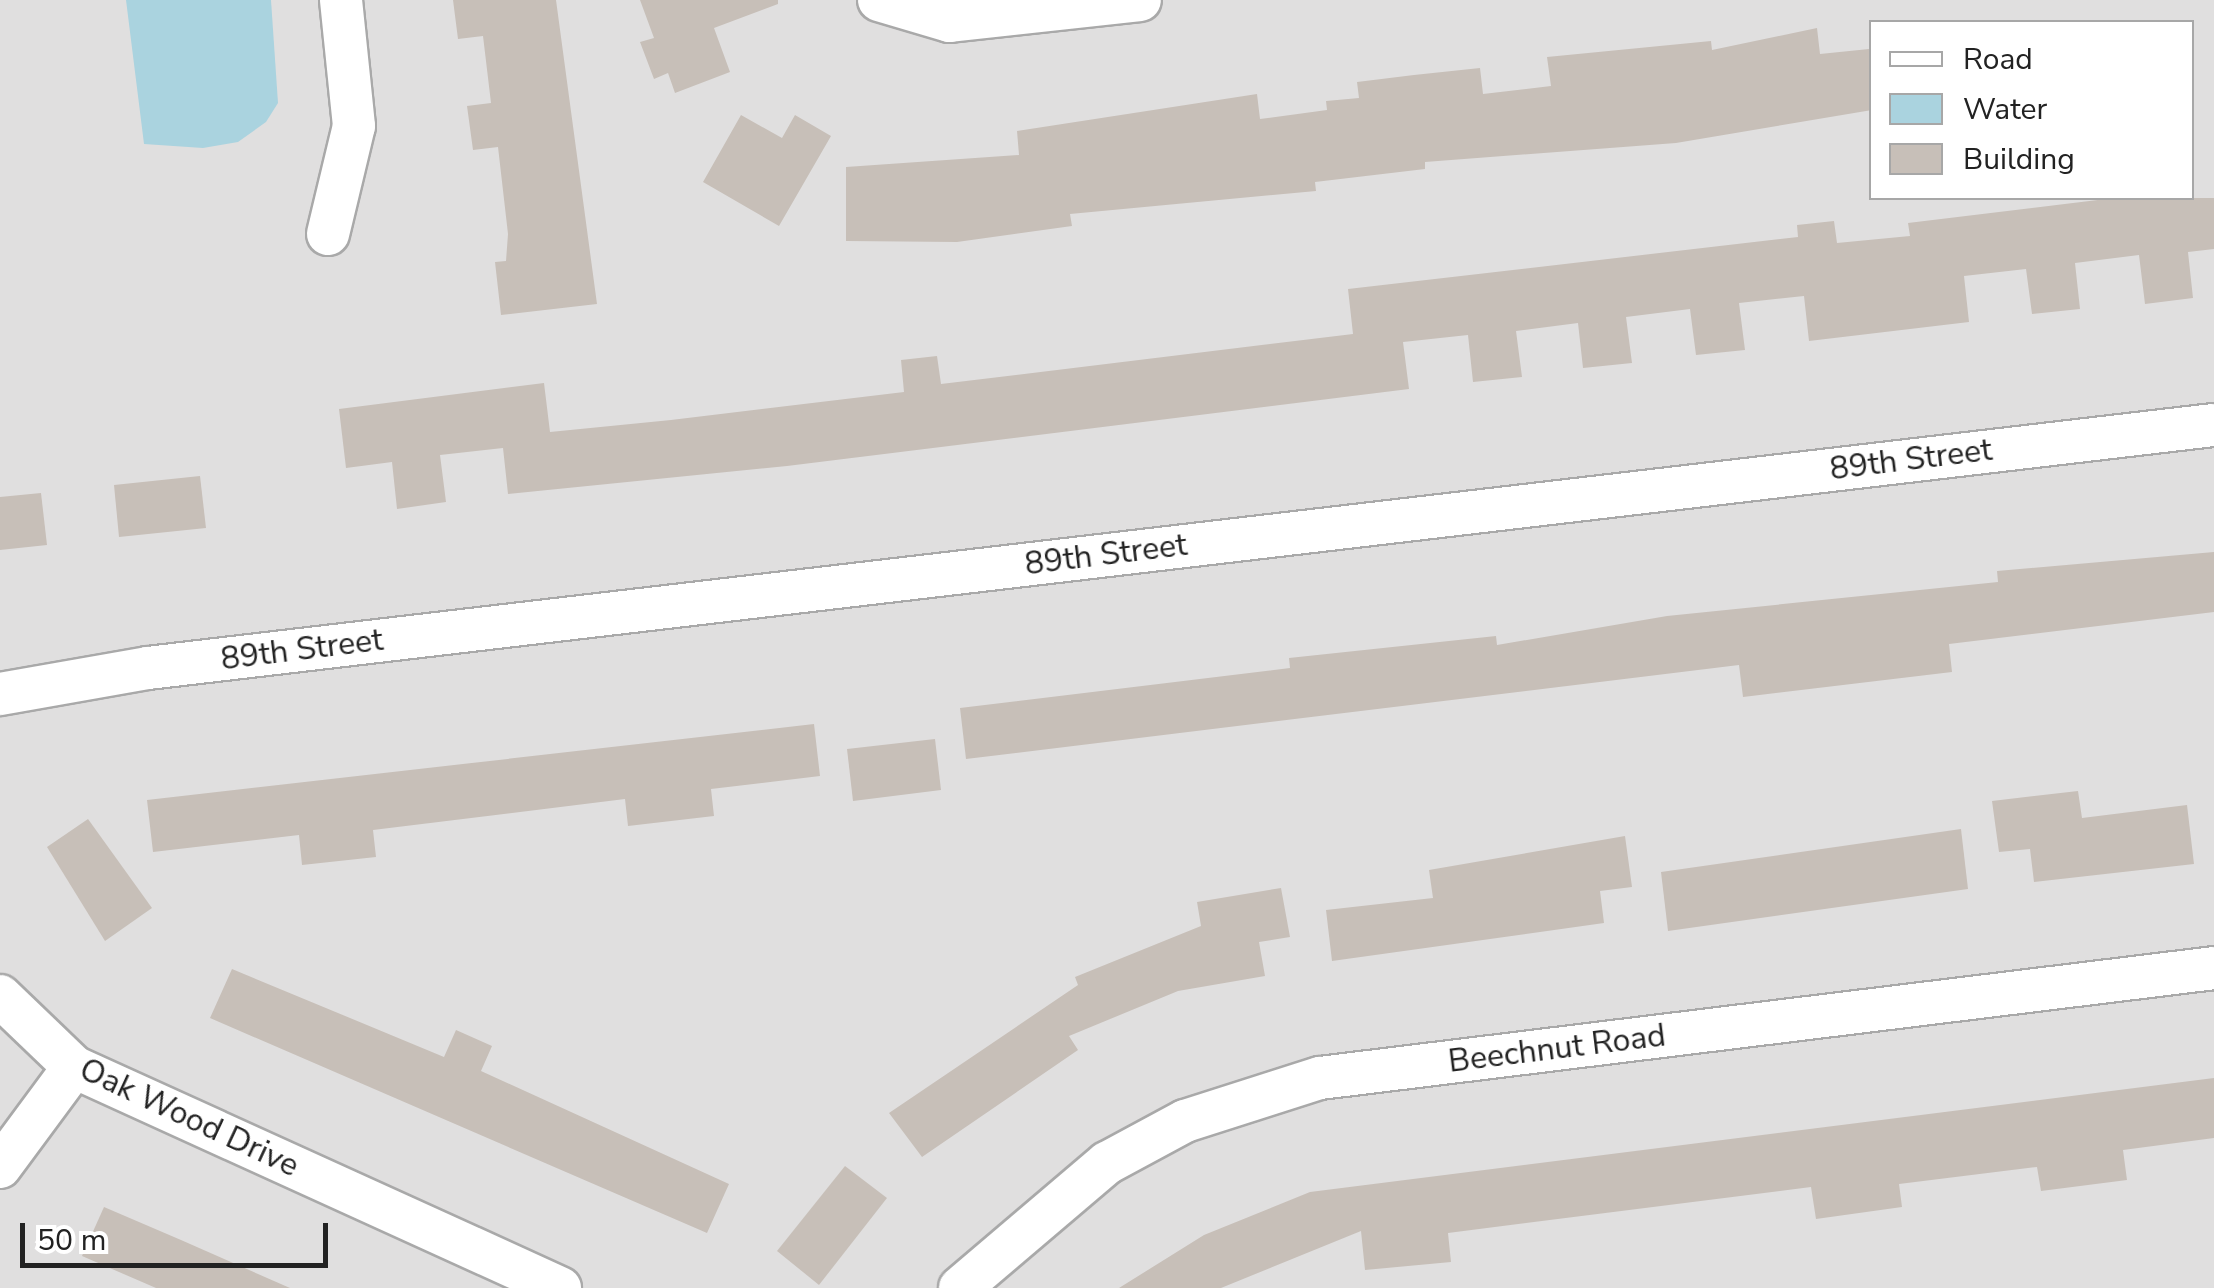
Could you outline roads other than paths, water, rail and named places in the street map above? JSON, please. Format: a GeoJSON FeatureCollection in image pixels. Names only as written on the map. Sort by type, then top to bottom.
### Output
{"type":"FeatureCollection","features":[{"type":"Feature","properties":{"kind":"street"},"geometry":{"type":"LineString","coordinates":[[328,234],[354,126],[341,0]]}},
{"type":"Feature","properties":{"kind":"street"},"geometry":{"type":"LineString","coordinates":[[880,3],[950,20],[1140,0]]}},
{"type":"Feature","properties":{"kind":"street","name":"89th Street"},"geometry":{"type":"LineString","coordinates":[[0,694],[168,666],[2214,425]]}},
{"type":"Feature","properties":{"kind":"street","name":"Beechnut Road"},"geometry":{"type":"LineString","coordinates":[[960,1288],[1107,1162],[1186,1121],[1320,1078],[2214,968]]}},
{"type":"Feature","properties":{"kind":"street","name":"Oak Wood Drive"},"geometry":{"type":"LineString","coordinates":[[0,996],[74,1067],[540,1284]]}},
{"type":"Feature","properties":{"kind":"street"},"geometry":{"type":"LineString","coordinates":[[0,1167],[74,1067]]}},
{"type":"Feature","properties":{"kind":"water"},"geometry":{"type":"Polygon","coordinates":[[[126,0],[271,0],[278,103],[266,122],[238,142],[203,148],[144,144],[126,0]]]}}]}
